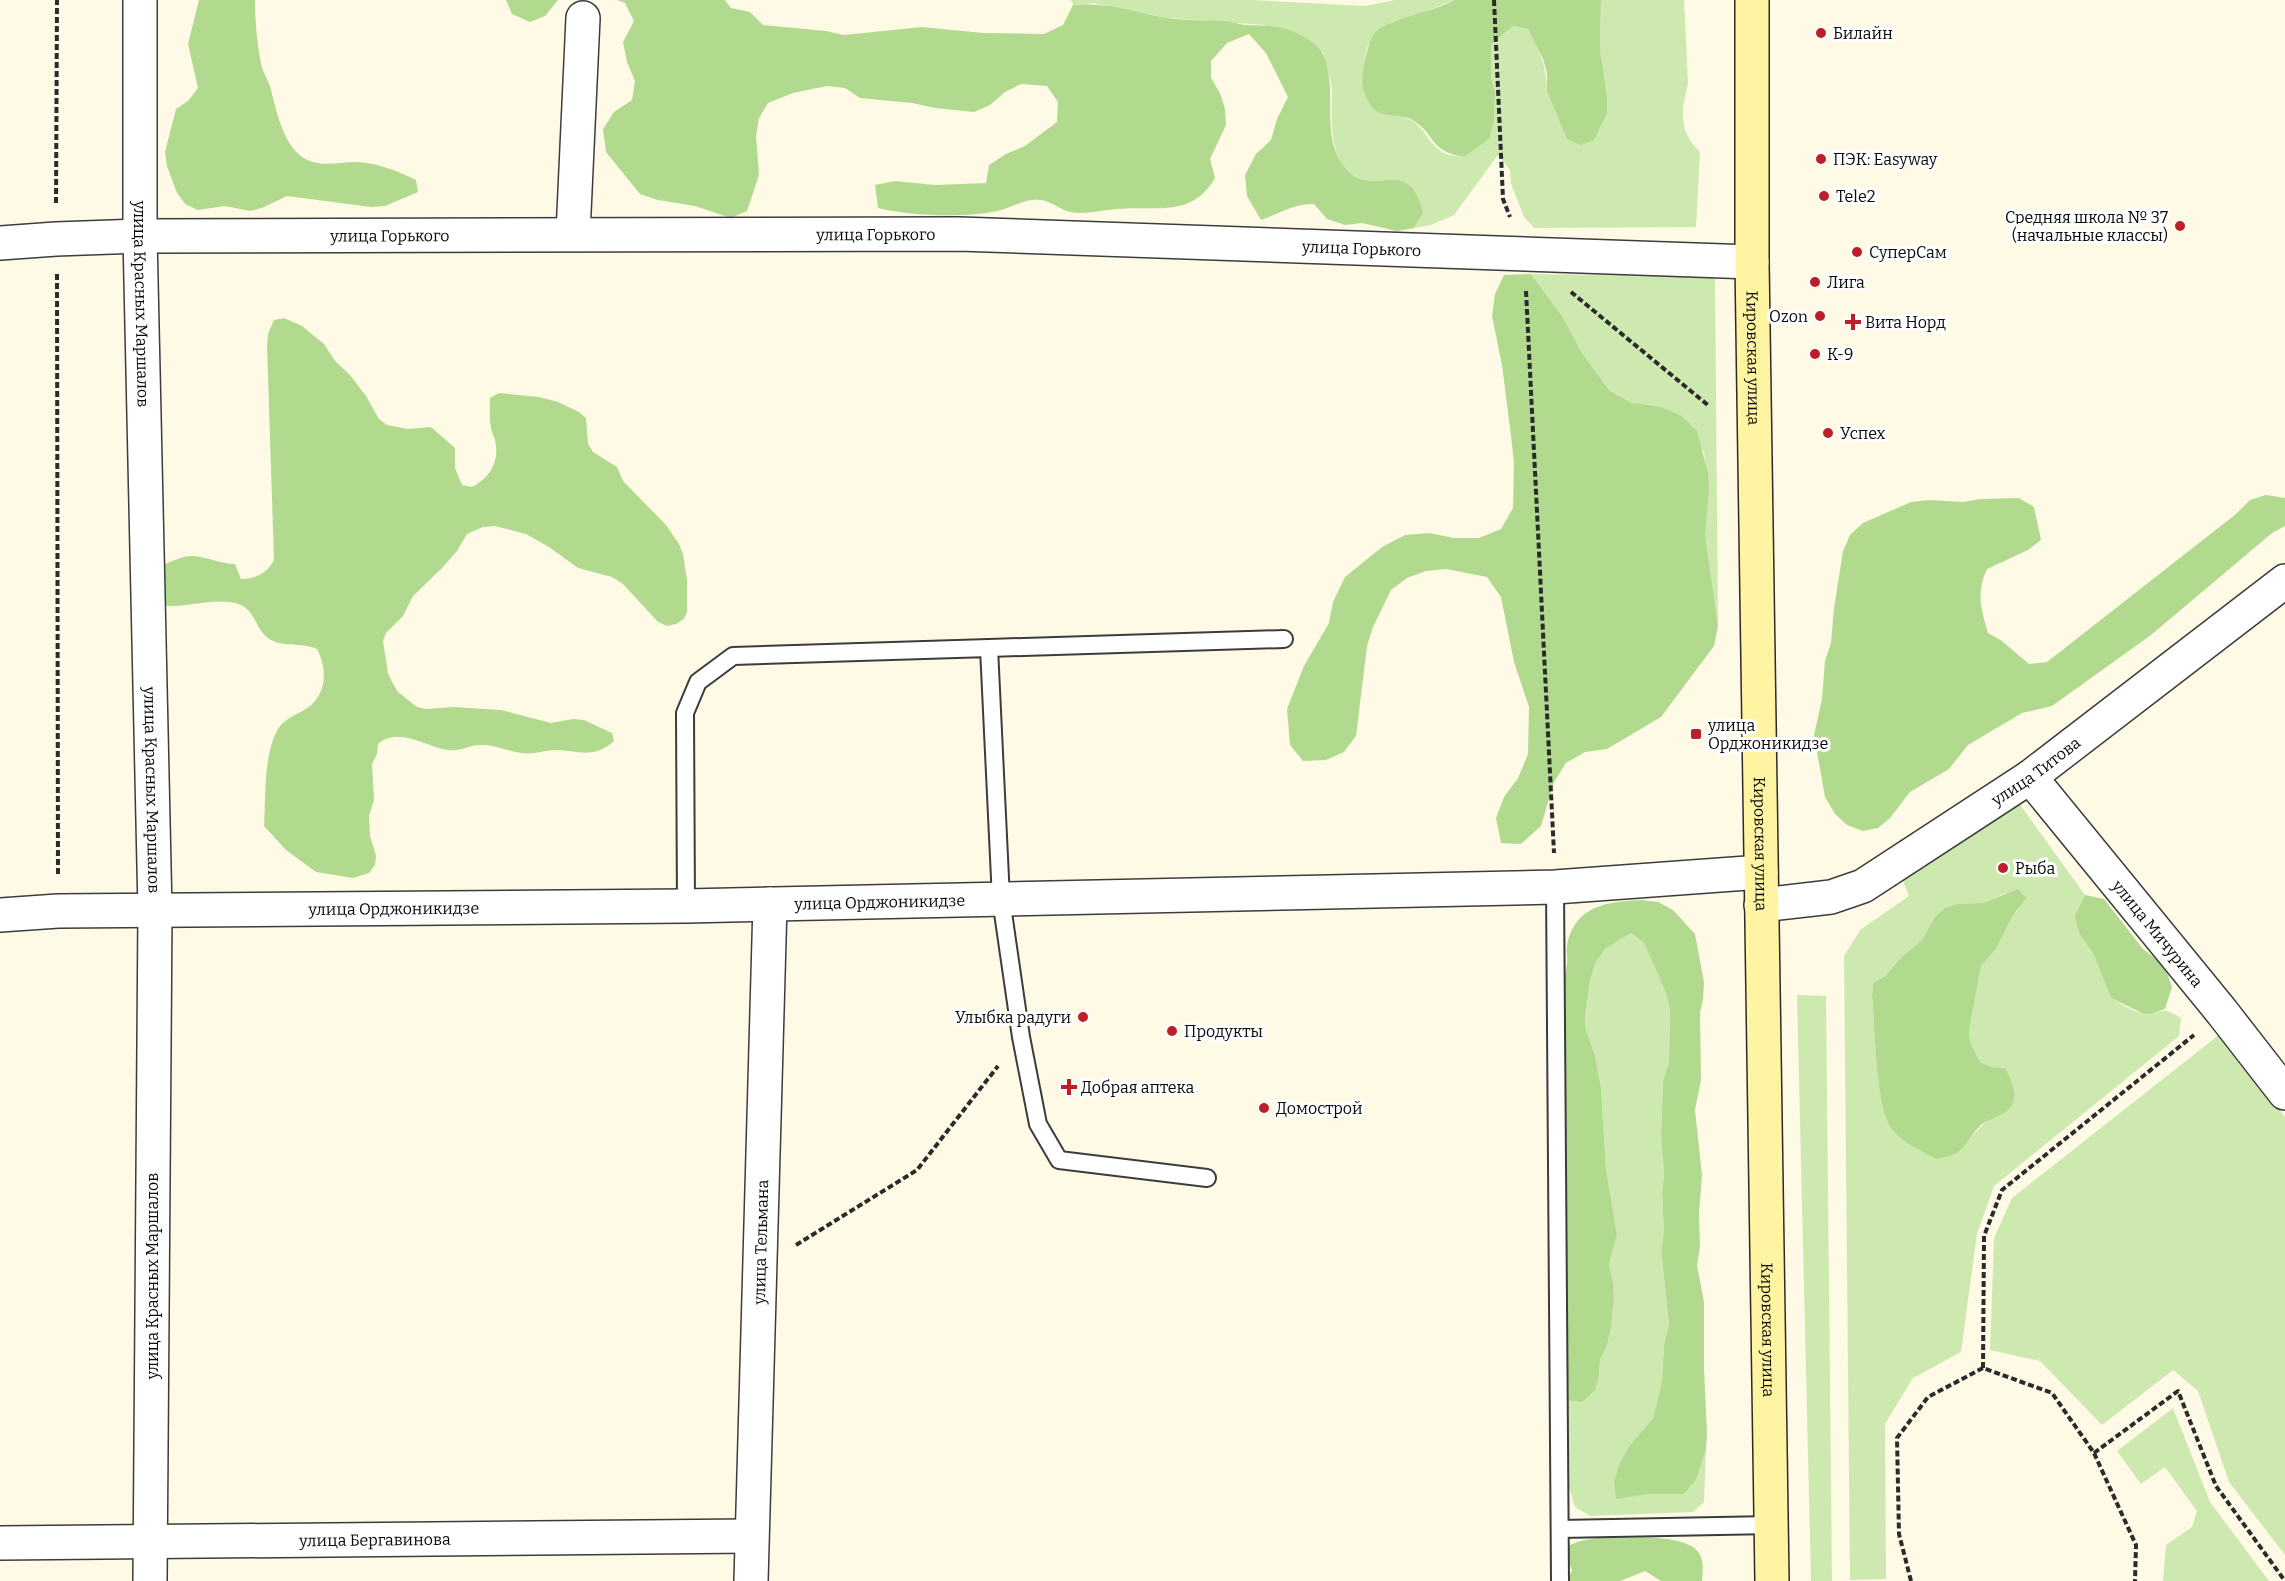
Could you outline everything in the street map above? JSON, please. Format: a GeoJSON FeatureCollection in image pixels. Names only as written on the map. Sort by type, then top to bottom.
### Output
{"type":"FeatureCollection","features":[{"type":"Feature","properties":{"kind":"main road","name":"Кировская улица"},"geometry":{"type":"LineString","coordinates":[[1752,0],[1752,262],[1772,1581]]}},
{"type":"Feature","properties":{"kind":"street","name":"улица Красных Маршалов"},"geometry":{"type":"LineString","coordinates":[[140,0],[140,236],[155,911],[150,1581]]}},
{"type":"Feature","properties":{"kind":"street"},"geometry":{"type":"LineString","coordinates":[[573,234],[583,18]]}},
{"type":"Feature","properties":{"kind":"street","name":"улица Горького"},"geometry":{"type":"LineString","coordinates":[[0,243],[140,236],[959,234],[1752,262]]}},
{"type":"Feature","properties":{"kind":"street","name":"улица Титова"},"geometry":{"type":"LineString","coordinates":[[1761,905],[1831,897],[1863,886],[2030,777],[2285,581]]}},
{"type":"Feature","properties":{"kind":"street","name":"улица Мичурина"},"geometry":{"type":"LineString","coordinates":[[2030,777],[2222,1012],[2285,1093]]}},
{"type":"Feature","properties":{"kind":"street","name":"улица Орджоникидзе"},"geometry":{"type":"LineString","coordinates":[[0,915],[58,912],[686,906],[1555,887],[1761,872]]}},
{"type":"Feature","properties":{"kind":"street","name":"улица Тельмана"},"geometry":{"type":"LineString","coordinates":[[751,1581],[770,904]]}},
{"type":"Feature","properties":{"kind":"street","name":"улица Бергавинова"},"geometry":{"type":"LineString","coordinates":[[0,1543],[751,1536]]}},
{"type":"Feature","properties":{"kind":"lane"},"geometry":{"type":"LineString","coordinates":[[686,906],[686,713],[698,682],[733,656],[1284,639]]}},
{"type":"Feature","properties":{"kind":"lane"},"geometry":{"type":"LineString","coordinates":[[989,648],[1001,899],[1021,1037],[1038,1124],[1059,1160],[1208,1178]]}},
{"type":"Feature","properties":{"kind":"lane"},"geometry":{"type":"LineString","coordinates":[[1555,887],[1560,1581]]}},
{"type":"Feature","properties":{"kind":"lane"},"geometry":{"type":"LineString","coordinates":[[1560,1529],[1772,1525]]}},
{"type":"Feature","properties":{"kind":"path"},"geometry":{"type":"LineString","coordinates":[[57,0],[58,912]]}},
{"type":"Feature","properties":{"kind":"path"},"geometry":{"type":"LineString","coordinates":[[1494,0],[1503,199],[1524,254],[1555,887]]}},
{"type":"Feature","properties":{"kind":"path"},"geometry":{"type":"LineString","coordinates":[[1570,292],[1709,406]]}},
{"type":"Feature","properties":{"kind":"path"},"geometry":{"type":"LineString","coordinates":[[1983,1368],[1983,1236],[2002,1190],[2222,1012]]}},
{"type":"Feature","properties":{"kind":"path"},"geometry":{"type":"LineString","coordinates":[[761,1266],[917,1170],[1021,1037]]}},
{"type":"Feature","properties":{"kind":"path"},"geometry":{"type":"LineString","coordinates":[[1911,1581],[1899,1534],[1897,1438],[1928,1397],[1983,1368],[2052,1393],[2094,1453],[2136,1545],[2135,1581]]}},
{"type":"Feature","properties":{"kind":"path"},"geometry":{"type":"LineString","coordinates":[[2094,1453],[2178,1391],[2216,1486],[2285,1581]]}},
{"type":"Feature","properties":{"kind":"green space"},"geometry":{"type":"Polygon","coordinates":[[[199,0],[255,0],[256,32],[261,64],[284,132],[295,151],[303,158],[313,162],[329,164],[363,162],[402,173],[416,180],[418,192],[385,206],[371,207],[287,196],[250,211],[225,206],[198,210],[185,204],[177,193],[167,166],[165,152],[176,109],[188,101],[198,88],[188,44],[199,0]]]}},
{"type":"Feature","properties":{"kind":"green space"},"geometry":{"type":"Polygon","coordinates":[[[506,0],[558,0],[545,16],[530,22],[512,14],[506,0]]]}},
{"type":"Feature","properties":{"kind":"green space"},"geometry":{"type":"Polygon","coordinates":[[[617,0],[725,0],[731,8],[750,12],[763,25],[844,35],[922,27],[983,33],[1044,34],[1063,25],[1073,5],[1085,4],[1109,6],[1175,19],[1226,21],[1286,29],[1307,39],[1323,54],[1330,84],[1331,131],[1339,160],[1349,172],[1359,179],[1400,181],[1409,186],[1417,196],[1423,213],[1414,228],[1397,231],[1362,223],[1345,225],[1327,219],[1314,204],[1293,207],[1261,220],[1247,196],[1245,175],[1256,154],[1271,140],[1277,119],[1288,97],[1266,53],[1249,34],[1227,43],[1211,61],[1211,78],[1220,93],[1225,109],[1226,125],[1210,159],[1215,178],[1195,200],[1184,205],[1076,213],[1066,211],[1049,202],[1032,200],[997,211],[953,215],[905,213],[878,208],[875,185],[895,181],[935,185],[986,183],[989,165],[1025,146],[1057,122],[1058,102],[1047,86],[1021,84],[1005,92],[990,105],[974,112],[860,98],[845,88],[827,86],[793,93],[768,103],[759,118],[756,136],[759,175],[747,211],[731,218],[695,206],[658,200],[640,194],[606,152],[603,129],[614,112],[632,100],[635,81],[627,62],[623,42],[634,21],[625,3],[617,0]]]}},
{"type":"Feature","properties":{"kind":"green space"},"geometry":{"type":"Polygon","coordinates":[[[1071,0],[1253,0],[1365,6],[1394,0],[1454,0],[1390,24],[1367,47],[1361,82],[1389,115],[1411,120],[1440,150],[1449,155],[1463,157],[1494,121],[1495,92],[1491,78],[1491,45],[1513,26],[1528,29],[1532,36],[1544,66],[1547,91],[1607,96],[1600,49],[1601,0],[1684,0],[1688,83],[1683,118],[1685,130],[1691,142],[1700,152],[1696,227],[1534,228],[1524,217],[1511,184],[1510,170],[1498,155],[1454,215],[1431,225],[1414,228],[1423,213],[1388,180],[1370,181],[1356,178],[1339,160],[1333,133],[1331,83],[1323,52],[1264,25],[1168,18],[1093,3],[1073,5],[1071,0]]]}},
{"type":"Feature","properties":{"kind":"green space"},"geometry":{"type":"Polygon","coordinates":[[[1454,0],[1601,0],[1600,49],[1607,96],[1607,113],[1594,140],[1581,145],[1567,139],[1547,91],[1547,73],[1543,59],[1528,29],[1513,26],[1491,45],[1491,78],[1495,92],[1494,121],[1489,139],[1464,157],[1439,147],[1414,121],[1375,110],[1366,96],[1362,81],[1364,64],[1372,37],[1389,24],[1454,0]]]}},
{"type":"Feature","properties":{"kind":"green space"},"geometry":{"type":"Polygon","coordinates":[[[1531,274],[1715,276],[1718,626],[1706,555],[1705,536],[1709,493],[1704,452],[1658,406],[1632,403],[1610,391],[1582,353],[1562,316],[1531,274]]]}},
{"type":"Feature","properties":{"kind":"green space"},"geometry":{"type":"Polygon","coordinates":[[[1531,274],[1562,316],[1582,353],[1610,391],[1632,403],[1658,406],[1682,416],[1697,431],[1708,473],[1709,493],[1705,536],[1718,626],[1714,646],[1661,717],[1607,749],[1585,752],[1566,763],[1554,782],[1541,826],[1521,844],[1501,843],[1496,818],[1504,797],[1518,778],[1528,754],[1529,707],[1514,662],[1501,597],[1487,577],[1446,569],[1426,571],[1407,578],[1391,590],[1373,627],[1367,646],[1356,736],[1344,752],[1326,760],[1303,761],[1290,745],[1287,709],[1304,666],[1329,623],[1333,602],[1345,577],[1382,547],[1405,535],[1429,533],[1454,538],[1479,538],[1501,529],[1513,508],[1514,463],[1502,365],[1492,316],[1495,294],[1504,275],[1531,274]]]}},
{"type":"Feature","properties":{"kind":"green space"},"geometry":{"type":"Polygon","coordinates":[[[284,318],[302,326],[324,344],[335,361],[350,375],[366,396],[379,419],[387,425],[408,429],[431,427],[455,448],[455,468],[462,485],[472,487],[484,479],[495,462],[496,448],[490,423],[490,398],[499,393],[539,397],[558,402],[579,412],[586,418],[588,444],[593,452],[617,467],[623,481],[666,525],[679,544],[687,580],[687,612],[684,619],[667,626],[658,622],[623,584],[612,577],[578,568],[526,534],[495,526],[483,527],[467,534],[457,551],[413,596],[403,616],[386,633],[383,641],[388,673],[398,692],[417,707],[426,709],[454,707],[501,710],[551,723],[573,719],[584,720],[612,733],[614,741],[607,747],[593,752],[557,750],[526,753],[485,745],[448,750],[403,737],[386,739],[378,744],[377,754],[372,764],[374,800],[369,816],[370,836],[376,856],[375,865],[369,873],[353,878],[316,872],[286,850],[264,826],[266,777],[273,739],[283,723],[312,705],[321,691],[324,674],[317,649],[273,641],[263,633],[245,607],[238,604],[220,601],[178,606],[160,605],[163,565],[174,560],[192,556],[235,564],[241,579],[252,578],[260,574],[274,560],[267,346],[268,334],[274,320],[284,318]]]}},
{"type":"Feature","properties":{"kind":"green space"},"geometry":{"type":"Polygon","coordinates":[[[2266,495],[2285,498],[2285,526],[2272,533],[2151,635],[2052,706],[2022,713],[1968,745],[1949,769],[1910,792],[1890,818],[1878,828],[1863,831],[1847,825],[1835,814],[1825,797],[1814,735],[1822,699],[1825,661],[1831,643],[1843,551],[1850,535],[1863,523],[1911,502],[1929,500],[1963,502],[2019,498],[2034,507],[2041,540],[2028,550],[1987,569],[1981,593],[1988,633],[2002,641],[2029,664],[2047,662],[2236,514],[2250,500],[2266,495]]]}},
{"type":"Feature","properties":{"kind":"green space"},"geometry":{"type":"Polygon","coordinates":[[[2016,799],[2085,895],[2076,916],[2079,933],[2094,955],[2111,998],[2139,1012],[2166,1011],[2181,1018],[2179,1036],[1994,1186],[1977,1234],[1961,1352],[1913,1378],[1885,1424],[1886,1579],[1850,1580],[1844,956],[1860,930],[1909,896],[1903,881],[2016,799]],[[2006,893],[1983,903],[1957,904],[1934,918],[1922,940],[1885,976],[1873,983],[1875,1047],[1883,1107],[1894,1132],[1925,1153],[1973,1135],[1989,1119],[2009,1109],[2013,1098],[2013,1088],[2005,1068],[1992,1067],[1980,1062],[1970,1042],[1969,1030],[1981,966],[1996,949],[2012,917],[2019,909],[2006,893]]]}},
{"type":"Feature","properties":{"kind":"green space"},"geometry":{"type":"Polygon","coordinates":[[[2018,889],[2026,898],[2012,917],[1996,949],[1981,966],[1969,1030],[1970,1042],[1980,1062],[1992,1067],[2005,1068],[2014,1090],[2014,1101],[2007,1111],[1979,1127],[1958,1152],[1936,1159],[1902,1139],[1893,1131],[1887,1120],[1879,1087],[1873,983],[1885,976],[1922,940],[1934,918],[1945,908],[1957,904],[1983,903],[2018,889]]]}},
{"type":"Feature","properties":{"kind":"green space"},"geometry":{"type":"Polygon","coordinates":[[[2085,895],[2104,899],[2143,949],[2160,962],[2172,987],[2165,1009],[2150,1014],[2142,1013],[2111,998],[2094,955],[2079,933],[2075,916],[2085,895]]]}},
{"type":"Feature","properties":{"kind":"green space"},"geometry":{"type":"Polygon","coordinates":[[[1641,900],[1658,902],[1673,910],[1695,934],[1704,982],[1700,1013],[1701,1080],[1695,1110],[1702,1175],[1699,1213],[1700,1247],[1697,1265],[1704,1302],[1707,1434],[1706,1449],[1696,1480],[1684,1494],[1649,1494],[1616,1499],[1614,1482],[1620,1463],[1629,1447],[1653,1418],[1662,1381],[1664,1345],[1669,1324],[1661,1250],[1664,1233],[1662,1194],[1664,1173],[1661,1137],[1663,1081],[1669,1063],[1670,1011],[1666,993],[1644,943],[1631,933],[1605,949],[1595,964],[1590,981],[1585,1027],[1595,1056],[1601,1088],[1606,1169],[1617,1234],[1609,1265],[1614,1298],[1611,1329],[1600,1360],[1595,1390],[1582,1402],[1566,1400],[1561,1384],[1566,1163],[1563,1145],[1563,982],[1567,964],[1567,945],[1577,921],[1594,908],[1616,902],[1641,900]]]}},
{"type":"Feature","properties":{"kind":"green space"},"geometry":{"type":"Polygon","coordinates":[[[1631,933],[1644,943],[1666,993],[1670,1011],[1669,1064],[1663,1081],[1661,1137],[1664,1173],[1662,1194],[1664,1233],[1661,1250],[1669,1324],[1664,1345],[1662,1381],[1653,1418],[1642,1432],[1616,1498],[1649,1494],[1684,1494],[1696,1480],[1706,1449],[1704,1502],[1693,1512],[1590,1516],[1575,1507],[1565,1475],[1566,1400],[1599,1375],[1600,1360],[1611,1329],[1614,1298],[1609,1265],[1617,1233],[1606,1169],[1601,1088],[1595,1056],[1585,1028],[1590,981],[1595,964],[1605,949],[1631,933]]]}},
{"type":"Feature","properties":{"kind":"green space"},"geometry":{"type":"Polygon","coordinates":[[[1797,995],[1826,996],[1832,1581],[1811,1581],[1797,995]]]}},
{"type":"Feature","properties":{"kind":"green space"},"geometry":{"type":"Polygon","coordinates":[[[2220,1034],[2285,1117],[2285,1555],[2229,1482],[2198,1391],[2173,1370],[2102,1425],[2040,1361],[1990,1350],[1994,1238],[2012,1198],[2220,1034]]]}},
{"type":"Feature","properties":{"kind":"green space"},"geometry":{"type":"Polygon","coordinates":[[[2173,1408],[2210,1502],[2269,1581],[2163,1581],[2166,1545],[2192,1527],[2197,1511],[2165,1467],[2141,1484],[2117,1451],[2173,1408]]]}},
{"type":"Feature","properties":{"kind":"green space"},"geometry":{"type":"Polygon","coordinates":[[[1597,1538],[1667,1539],[1692,1546],[1701,1556],[1702,1581],[1661,1581],[1645,1571],[1620,1581],[1568,1581],[1572,1570],[1563,1548],[1580,1541],[1597,1538]]]}},
{"type":"Feature","properties":{"kind":"place","name":"Билайн"},"geometry":{"type":"Point","coordinates":[1821,33]}},
{"type":"Feature","properties":{"kind":"place","name":"ПЭК: Easyway"},"geometry":{"type":"Point","coordinates":[1821,159]}},
{"type":"Feature","properties":{"kind":"place","name":"Tele2"},"geometry":{"type":"Point","coordinates":[1824,196]}},
{"type":"Feature","properties":{"kind":"place","name":"Средняя школа № 37 (начальные классы)"},"geometry":{"type":"Point","coordinates":[2180,226]}},
{"type":"Feature","properties":{"kind":"place","name":"СуперСам"},"geometry":{"type":"Point","coordinates":[1857,252]}},
{"type":"Feature","properties":{"kind":"place","name":"Лига"},"geometry":{"type":"Point","coordinates":[1815,282]}},
{"type":"Feature","properties":{"kind":"place","name":"Ozon"},"geometry":{"type":"Point","coordinates":[1820,316]}},
{"type":"Feature","properties":{"kind":"place","name":"Вита Норд"},"geometry":{"type":"Point","coordinates":[1853,322]}},
{"type":"Feature","properties":{"kind":"place","name":"K-9"},"geometry":{"type":"Point","coordinates":[1815,354]}},
{"type":"Feature","properties":{"kind":"place","name":"Успех"},"geometry":{"type":"Point","coordinates":[1828,433]}},
{"type":"Feature","properties":{"kind":"place","name":"улица Орджоникидзе"},"geometry":{"type":"Point","coordinates":[1696,734]}},
{"type":"Feature","properties":{"kind":"place","name":"Рыба"},"geometry":{"type":"Point","coordinates":[2003,868]}},
{"type":"Feature","properties":{"kind":"place","name":"Улыбка радуги"},"geometry":{"type":"Point","coordinates":[1083,1017]}},
{"type":"Feature","properties":{"kind":"place","name":"Продукты"},"geometry":{"type":"Point","coordinates":[1172,1031]}},
{"type":"Feature","properties":{"kind":"place","name":"Добрая аптека"},"geometry":{"type":"Point","coordinates":[1069,1087]}},
{"type":"Feature","properties":{"kind":"place","name":"Домострой"},"geometry":{"type":"Point","coordinates":[1264,1108]}}]}
